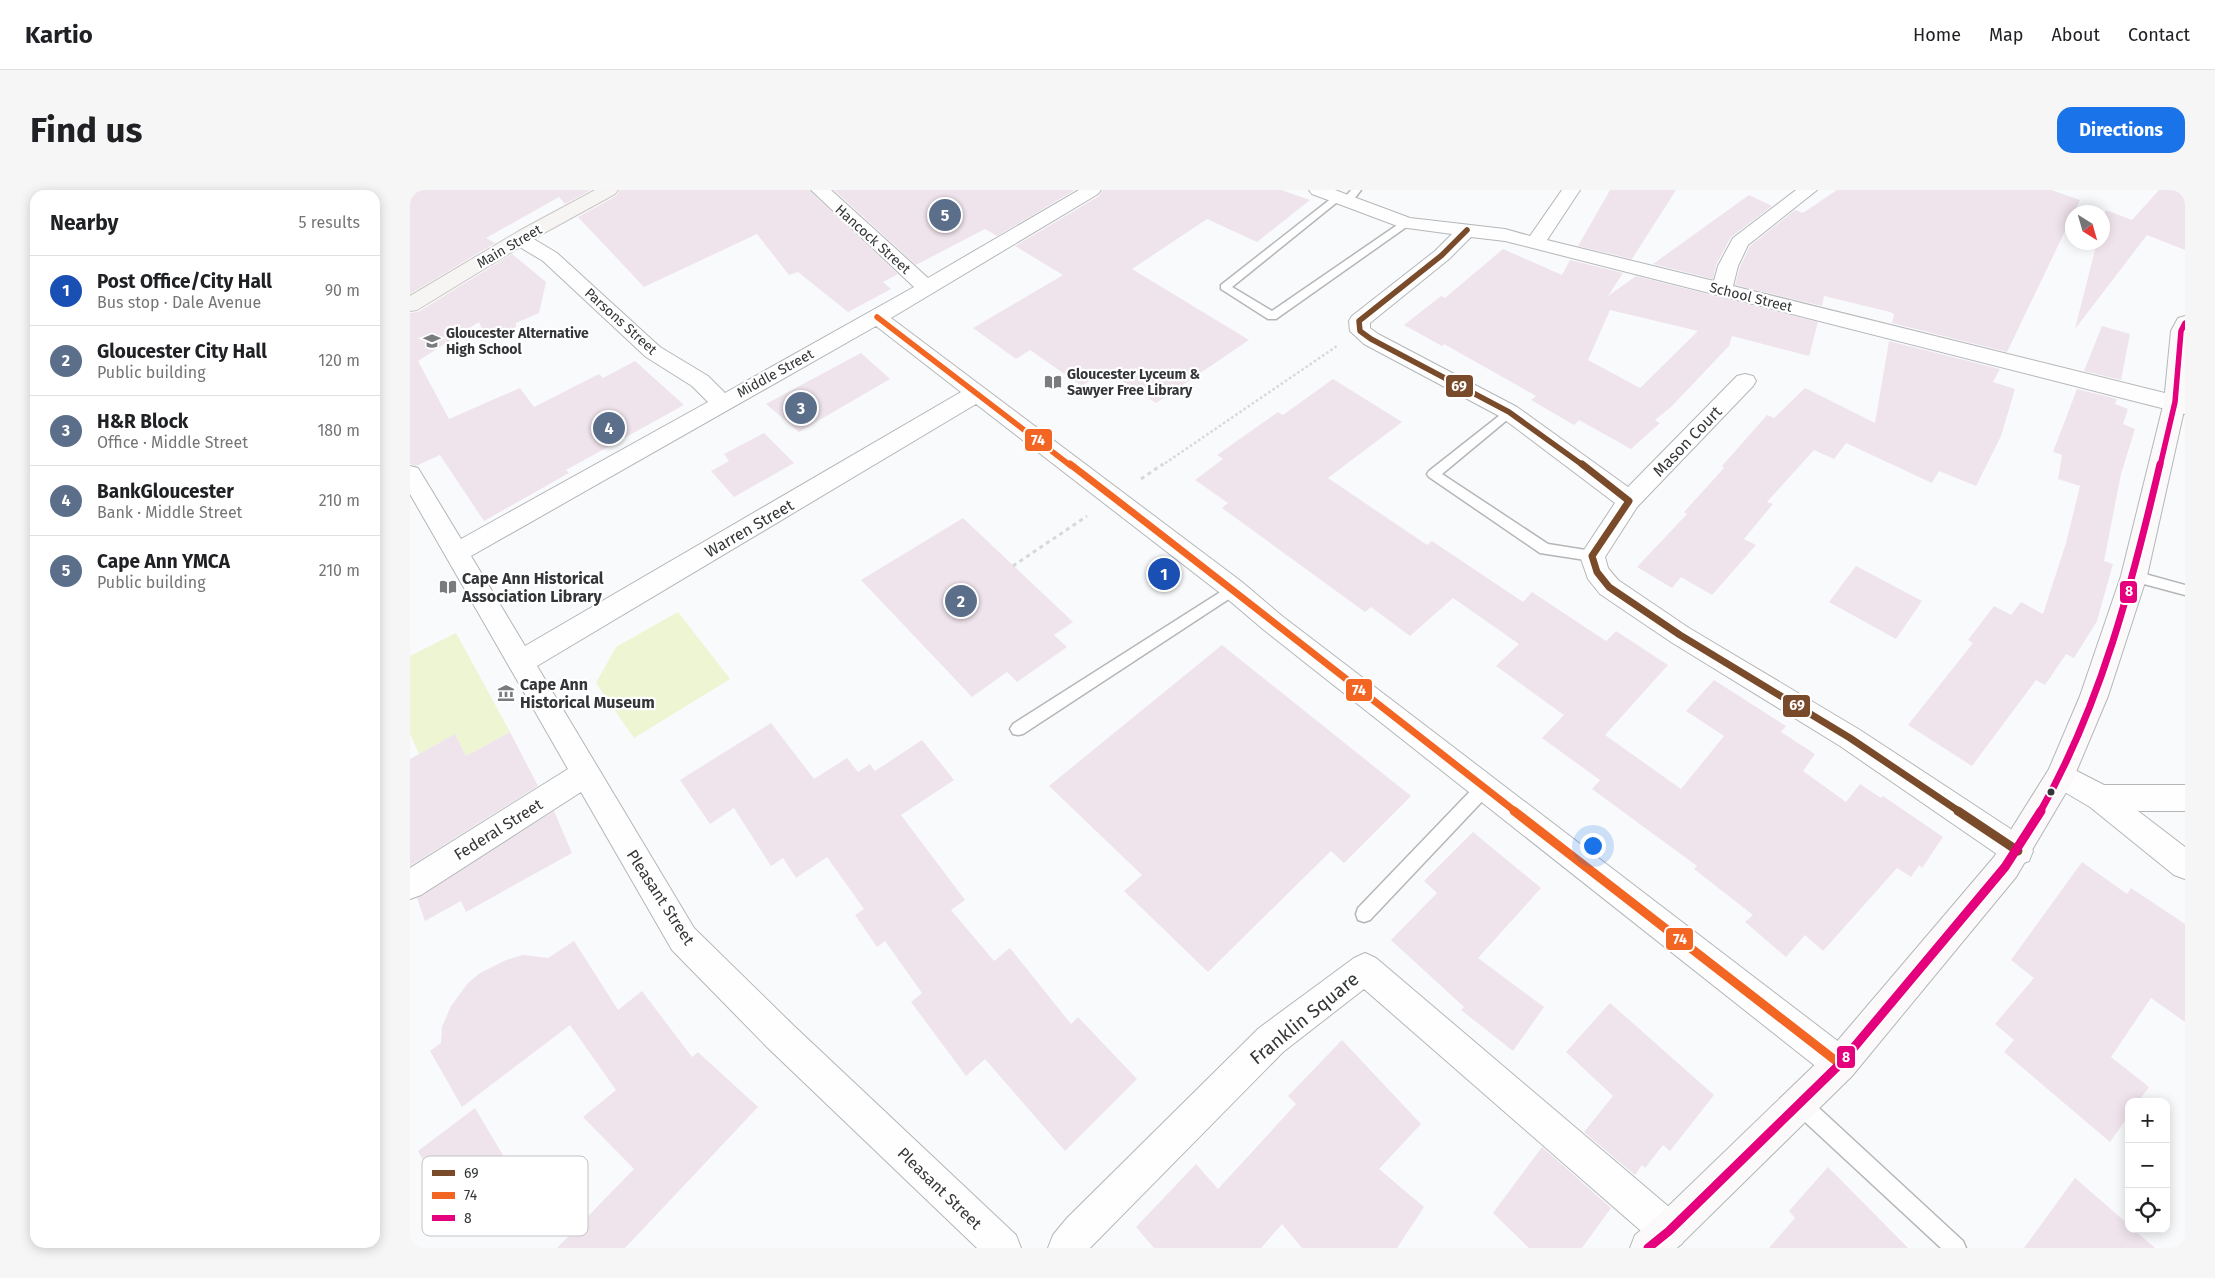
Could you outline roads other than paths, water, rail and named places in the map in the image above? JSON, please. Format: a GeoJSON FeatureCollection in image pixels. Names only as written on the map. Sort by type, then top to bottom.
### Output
{"type":"FeatureCollection","features":[{"type":"Feature","properties":{"kind":"main road","name":"Main Street"},"geometry":{"type":"LineString","coordinates":[[410,305],[520,239],[609,190]]}},
{"type":"Feature","properties":{"kind":"street","name":"Hancock Street"},"geometry":{"type":"LineString","coordinates":[[820,190],[926,287]]}},
{"type":"Feature","properties":{"kind":"street","name":"Middle Street"},"geometry":{"type":"LineString","coordinates":[[456,553],[877,317],[1092,190]]}},
{"type":"Feature","properties":{"kind":"street","name":"School Street"},"geometry":{"type":"LineString","coordinates":[[1318,190],[1347,196],[1407,223],[1505,235],[2180,404]]}},
{"type":"Feature","properties":{"kind":"street"},"geometry":{"type":"LineString","coordinates":[[1535,243],[1570,190]]}},
{"type":"Feature","properties":{"kind":"street"},"geometry":{"type":"LineString","coordinates":[[1722,290],[1728,266],[1740,242],[1808,190]]}},
{"type":"Feature","properties":{"kind":"street"},"geometry":{"type":"LineString","coordinates":[[1467,230],[1422,272],[1359,321],[1360,331],[1371,339],[1509,412],[1582,464],[1629,501]]}},
{"type":"Feature","properties":{"kind":"street","name":"Parsons Street"},"geometry":{"type":"LineString","coordinates":[[520,239],[550,258],[654,352],[700,381],[722,403]]}},
{"type":"Feature","properties":{"kind":"street"},"geometry":{"type":"LineString","coordinates":[[877,317],[1233,589],[1273,623],[1840,1064]]}},
{"type":"Feature","properties":{"kind":"street"},"geometry":{"type":"LineString","coordinates":[[1659,1240],[1840,1064],[2018,851],[2061,776],[2094,696],[2134,576],[2180,404],[2181,331],[2185,323]]}},
{"type":"Feature","properties":{"kind":"street","name":"Mason Court"},"geometry":{"type":"LineString","coordinates":[[1592,556],[1629,501],[1745,381]]}},
{"type":"Feature","properties":{"kind":"street","name":"Warren Street"},"geometry":{"type":"LineString","coordinates":[[521,662],[977,393]]}},
{"type":"Feature","properties":{"kind":"street","name":"Pleasant Street"},"geometry":{"type":"LineString","coordinates":[[410,474],[683,939],[780,1036],[1003,1248]]}},
{"type":"Feature","properties":{"kind":"street"},"geometry":{"type":"LineString","coordinates":[[1592,556],[1597,572],[1610,587],[1680,635],[1850,738],[2018,851]]}},
{"type":"Feature","properties":{"kind":"street","name":"Federal Street"},"geometry":{"type":"LineString","coordinates":[[410,885],[585,774]]}},
{"type":"Feature","properties":{"kind":"street"},"geometry":{"type":"LineString","coordinates":[[2061,776],[2100,798],[2185,865]]}},
{"type":"Feature","properties":{"kind":"street"},"geometry":{"type":"LineString","coordinates":[[2100,798],[2185,798]]}},
{"type":"Feature","properties":{"kind":"street","name":"Franklin Square"},"geometry":{"type":"LineString","coordinates":[[1066,1248],[1080,1231],[1271,1040],[1364,969],[1659,1240]]}},
{"type":"Feature","properties":{"kind":"lane"},"geometry":{"type":"LineString","coordinates":[[1347,196],[1225,287],[1272,316],[1407,223]]}},
{"type":"Feature","properties":{"kind":"lane"},"geometry":{"type":"LineString","coordinates":[[1509,412],[1433,474],[1546,549],[1592,556]]}},
{"type":"Feature","properties":{"kind":"lane"},"geometry":{"type":"LineString","coordinates":[[2134,576],[2185,590]]}},
{"type":"Feature","properties":{"kind":"lane"},"geometry":{"type":"LineString","coordinates":[[1018,729],[1233,589]]}},
{"type":"Feature","properties":{"kind":"lane"},"geometry":{"type":"LineString","coordinates":[[1364,914],[1485,787]]}},
{"type":"Feature","properties":{"kind":"lane"},"geometry":{"type":"LineString","coordinates":[[1799,1103],[1956,1248]]}},
{"type":"Feature","properties":{"kind":"place","name":"Cape Ann YMCA"},"geometry":{"type":"Point","coordinates":[945,215]}},
{"type":"Feature","properties":{"kind":"place","name":"Gloucester Alternative High School"},"geometry":{"type":"Point","coordinates":[432,341]}},
{"type":"Feature","properties":{"kind":"place","name":"Gloucester Lyceum & Sawyer Free Library"},"geometry":{"type":"Point","coordinates":[1053,382]}},
{"type":"Feature","properties":{"kind":"place","name":"H&R Block"},"geometry":{"type":"Point","coordinates":[801,408]}},
{"type":"Feature","properties":{"kind":"place","name":"BankGloucester"},"geometry":{"type":"Point","coordinates":[609,428]}},
{"type":"Feature","properties":{"kind":"place","name":"Post Office/City Hall"},"geometry":{"type":"Point","coordinates":[1164,574]}},
{"type":"Feature","properties":{"kind":"place","name":"Cape Ann Historical Association Library"},"geometry":{"type":"Point","coordinates":[448,587]}},
{"type":"Feature","properties":{"kind":"place","name":"Gloucester City Hall"},"geometry":{"type":"Point","coordinates":[961,601]}},
{"type":"Feature","properties":{"kind":"place","name":"Cape Ann Historical Museum"},"geometry":{"type":"Point","coordinates":[506,693]}}]}
